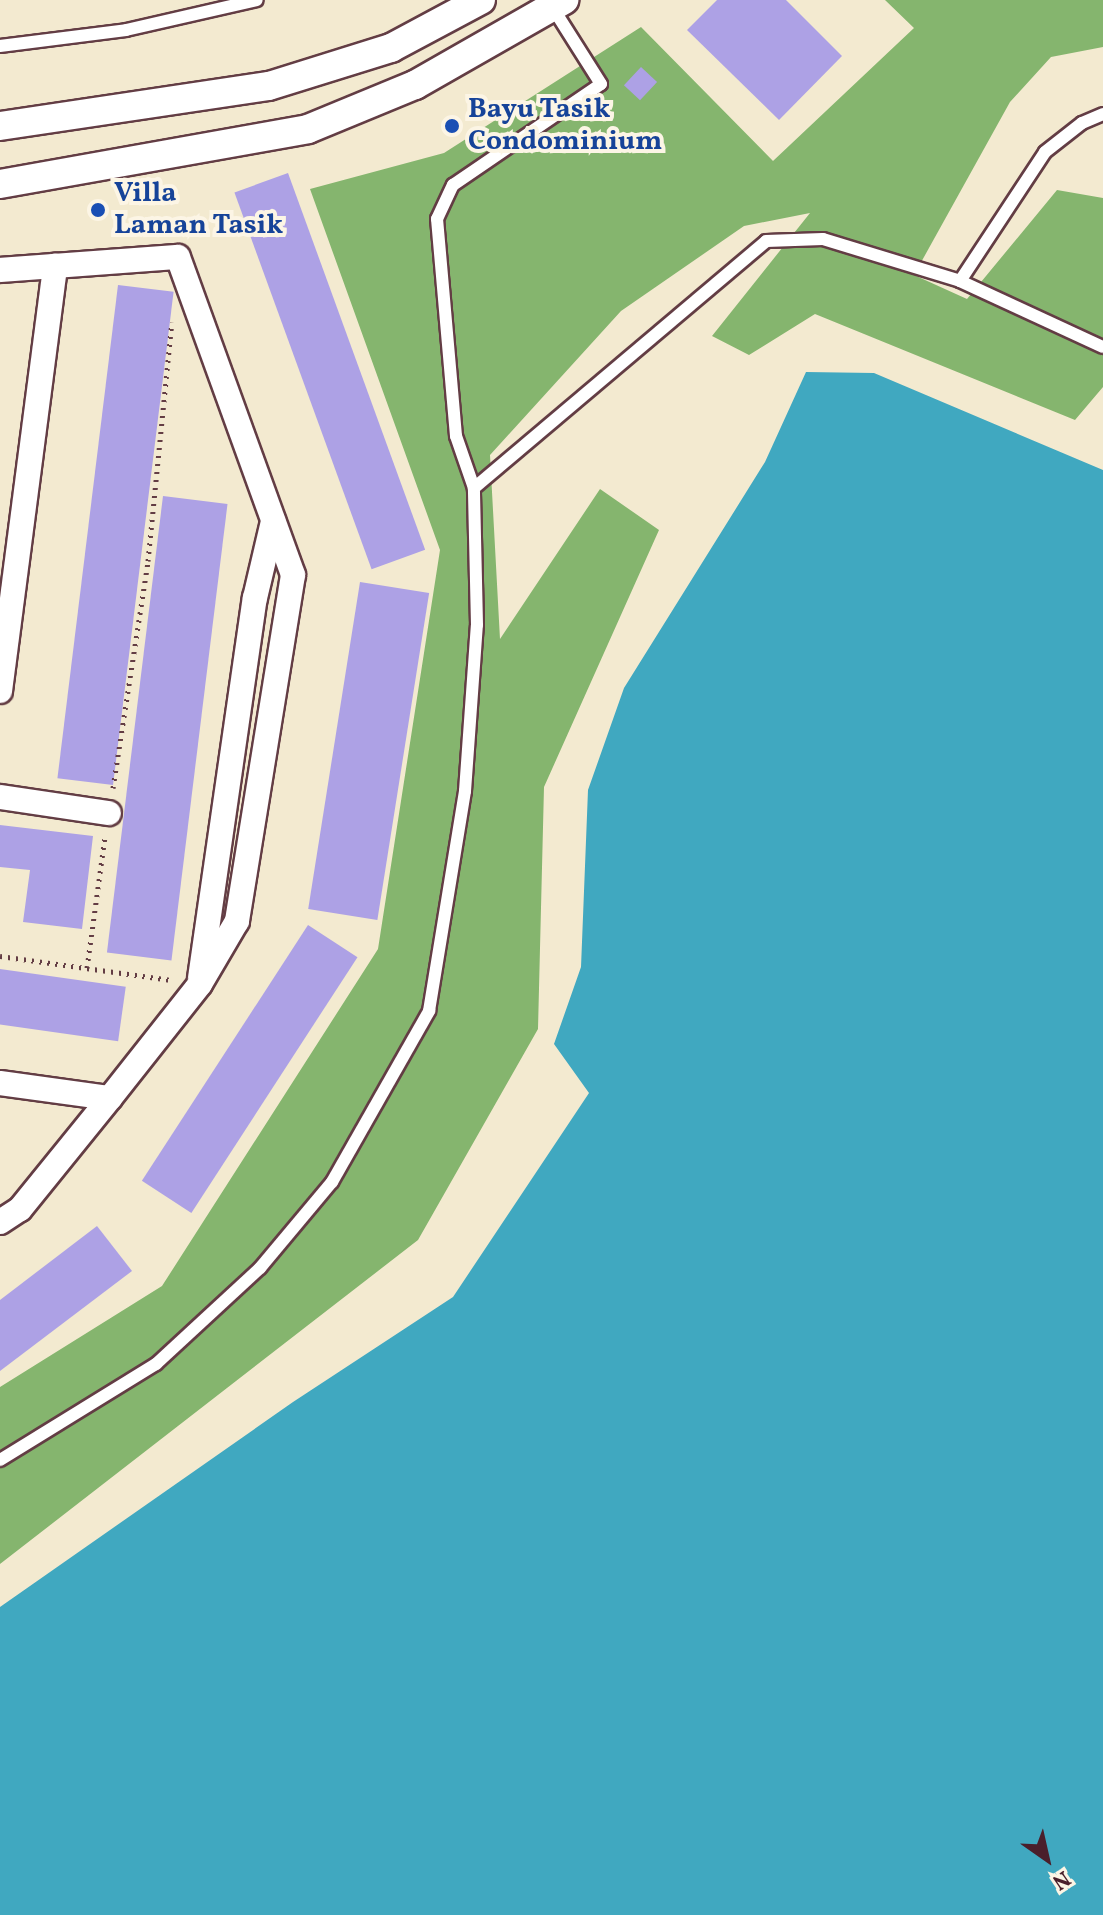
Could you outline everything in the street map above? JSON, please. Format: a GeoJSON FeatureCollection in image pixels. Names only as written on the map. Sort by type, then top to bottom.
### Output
{"type":"FeatureCollection","features":[{"type":"Feature","properties":{"kind":"street"},"geometry":{"type":"LineString","coordinates":[[0,126],[269,86],[391,48],[481,0]]}},
{"type":"Feature","properties":{"kind":"street"},"geometry":{"type":"LineString","coordinates":[[0,184],[308,129],[415,85],[558,4]]}},
{"type":"Feature","properties":{"kind":"street"},"geometry":{"type":"LineString","coordinates":[[0,272],[178,257],[293,575],[237,921],[200,984],[20,1209],[0,1222]]}},
{"type":"Feature","properties":{"kind":"street"},"geometry":{"type":"LineString","coordinates":[[0,691],[55,266]]}},
{"type":"Feature","properties":{"kind":"street"},"geometry":{"type":"LineString","coordinates":[[200,984],[255,598],[273,520]]}},
{"type":"Feature","properties":{"kind":"street"},"geometry":{"type":"LineString","coordinates":[[0,797],[109,813]]}},
{"type":"Feature","properties":{"kind":"street"},"geometry":{"type":"LineString","coordinates":[[0,1083],[110,1098]]}},
{"type":"Feature","properties":{"kind":"lane"},"geometry":{"type":"LineString","coordinates":[[0,46],[126,30],[257,0]]}},
{"type":"Feature","properties":{"kind":"lane"},"geometry":{"type":"LineString","coordinates":[[0,1460],[156,1364],[260,1268],[332,1182],[429,1011],[465,791],[477,625],[474,488],[456,436],[437,219],[453,185],[601,84],[558,4]]}},
{"type":"Feature","properties":{"kind":"lane"},"geometry":{"type":"LineString","coordinates":[[960,281],[1045,152],[1082,123],[1103,114]]}},
{"type":"Feature","properties":{"kind":"lane"},"geometry":{"type":"LineString","coordinates":[[474,488],[766,241],[823,239],[960,281],[1103,347]]}},
{"type":"Feature","properties":{"kind":"path"},"geometry":{"type":"LineString","coordinates":[[87,968],[148,561],[172,318]]}},
{"type":"Feature","properties":{"kind":"path"},"geometry":{"type":"LineString","coordinates":[[0,956],[200,984]]}},
{"type":"Feature","properties":{"kind":"green space"},"geometry":{"type":"Polygon","coordinates":[[[885,0],[1103,0],[1103,47],[1051,57],[1010,102],[914,275],[967,299],[1057,190],[1103,198],[1103,387],[1075,420],[815,314],[749,355],[712,336],[810,213],[744,226],[621,311],[490,455],[500,639],[600,489],[659,530],[544,787],[538,1029],[418,1240],[0,1564],[0,1387],[162,1286],[378,949],[440,550],[310,189],[444,153],[641,27],[773,161],[914,28],[885,0]]]}},
{"type":"Feature","properties":{"kind":"water"},"geometry":{"type":"Polygon","coordinates":[[[806,372],[874,373],[1103,470],[1103,1915],[0,1915],[0,1607],[293,1402],[453,1297],[589,1093],[554,1044],[581,967],[588,790],[624,688],[765,462],[806,372]]]}},
{"type":"Feature","properties":{"kind":"building"},"geometry":{"type":"Polygon","coordinates":[[[717,0],[786,0],[842,56],[779,120],[687,30],[717,0]]]}},
{"type":"Feature","properties":{"kind":"building"},"geometry":{"type":"Polygon","coordinates":[[[641,67],[657,82],[640,100],[624,85],[641,67]]]}},
{"type":"Feature","properties":{"kind":"building"},"geometry":{"type":"Polygon","coordinates":[[[288,173],[425,550],[372,569],[234,192],[288,173]]]}},
{"type":"Feature","properties":{"kind":"building"},"geometry":{"type":"Polygon","coordinates":[[[118,285],[174,292],[113,785],[57,778],[118,285]]]}},
{"type":"Feature","properties":{"kind":"building"},"geometry":{"type":"Polygon","coordinates":[[[163,496],[228,504],[171,960],[107,953],[163,496]]]}},
{"type":"Feature","properties":{"kind":"building"},"geometry":{"type":"Polygon","coordinates":[[[360,582],[429,593],[377,920],[308,909],[360,582]]]}},
{"type":"Feature","properties":{"kind":"building"},"geometry":{"type":"Polygon","coordinates":[[[0,825],[93,836],[82,929],[23,922],[30,870],[0,867],[0,825]]]}},
{"type":"Feature","properties":{"kind":"building"},"geometry":{"type":"Polygon","coordinates":[[[308,925],[357,957],[191,1213],[142,1181],[308,925]]]}},
{"type":"Feature","properties":{"kind":"building"},"geometry":{"type":"Polygon","coordinates":[[[0,969],[126,987],[118,1041],[0,1025],[0,969]]]}},
{"type":"Feature","properties":{"kind":"building"},"geometry":{"type":"Polygon","coordinates":[[[97,1226],[132,1271],[0,1371],[0,1300],[97,1226]]]}},
{"type":"Feature","properties":{"kind":"place","name":"Bayu Tasik Condominium"},"geometry":{"type":"Point","coordinates":[452,126]}},
{"type":"Feature","properties":{"kind":"place","name":"Villa Laman Tasik"},"geometry":{"type":"Point","coordinates":[98,210]}}]}
